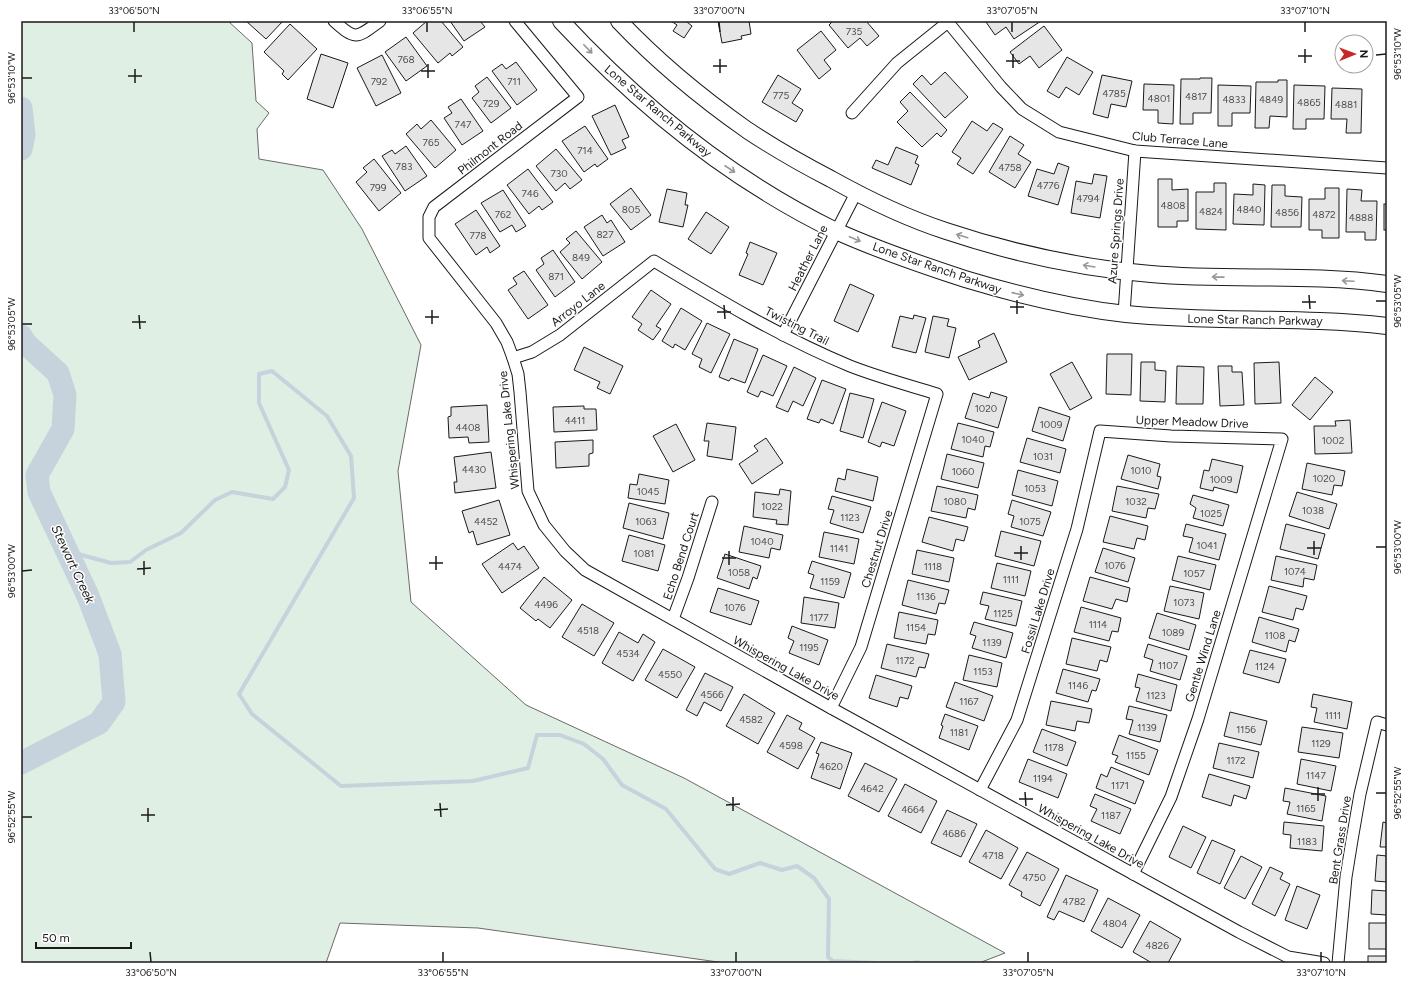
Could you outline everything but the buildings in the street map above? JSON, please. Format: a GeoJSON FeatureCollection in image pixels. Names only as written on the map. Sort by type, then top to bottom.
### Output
{"type":"FeatureCollection","features":[{"type":"Feature","properties":{"kind":"main road","name":"Lone Star Ranch Parkway"},"geometry":{"type":"LineString","coordinates":[[561,21],[613,74],[687,138],[713,158],[776,198],[836,231],[929,268],[1005,291],[1078,307],[1124,314],[1190,319],[1318,321],[1387,326]]}},
{"type":"Feature","properties":{"kind":"main road"},"geometry":{"type":"LineString","coordinates":[[619,21],[679,77],[747,129],[779,150],[856,193],[908,217],[944,231],[1042,258],[1127,272],[1179,276],[1308,279],[1387,284]]}},
{"type":"Feature","properties":{"kind":"street"},"geometry":{"type":"LineString","coordinates":[[334,21],[351,35],[361,35],[380,21]]}},
{"type":"Feature","properties":{"kind":"street","name":"Philmont Road"},"geometry":{"type":"LineString","coordinates":[[428,226],[429,217],[434,207],[578,97],[515,21]]}},
{"type":"Feature","properties":{"kind":"street"},"geometry":{"type":"LineString","coordinates":[[852,113],[897,63],[948,22]]}},
{"type":"Feature","properties":{"kind":"street","name":"Club Terrace Lane"},"geometry":{"type":"LineString","coordinates":[[948,22],[1001,87],[1022,109],[1059,132],[1135,151],[1387,168]]}},
{"type":"Feature","properties":{"kind":"street","name":"Azure Springs Drive"},"geometry":{"type":"LineString","coordinates":[[1124,314],[1135,151]]}},
{"type":"Feature","properties":{"kind":"street","name":"Heather Lane"},"geometry":{"type":"LineString","coordinates":[[783,335],[856,193]]}},
{"type":"Feature","properties":{"kind":"street","name":"Whispering Lake Drive"},"geometry":{"type":"LineString","coordinates":[[428,226],[429,238],[496,323],[507,342],[518,374],[528,491],[544,525],[565,551],[585,570],[831,708],[1239,932],[1288,957],[1324,963]]}},
{"type":"Feature","properties":{"kind":"street","name":"Arroyo Lane"},"geometry":{"type":"LineString","coordinates":[[513,358],[532,352],[560,335],[654,261]]}},
{"type":"Feature","properties":{"kind":"street","name":"Twisting Trail"},"geometry":{"type":"LineString","coordinates":[[654,261],[695,286],[783,335],[850,366],[937,394]]}},
{"type":"Feature","properties":{"kind":"street","name":"Chestnut Drive"},"geometry":{"type":"LineString","coordinates":[[831,708],[861,648],[937,394]]}},
{"type":"Feature","properties":{"kind":"street","name":"Upper Meadow Drive"},"geometry":{"type":"LineString","coordinates":[[1100,431],[1171,436],[1282,439]]}},
{"type":"Feature","properties":{"kind":"street","name":"Fossil Lake Drive"},"geometry":{"type":"LineString","coordinates":[[980,790],[1017,720],[1077,529],[1100,431]]}},
{"type":"Feature","properties":{"kind":"street","name":"Gentle Wind Lane"},"geometry":{"type":"LineString","coordinates":[[1133,874],[1170,796],[1186,754],[1282,439]]}},
{"type":"Feature","properties":{"kind":"street","name":"Echo Bend Court"},"geometry":{"type":"LineString","coordinates":[[673,619],[688,578],[712,502]]}},
{"type":"Feature","properties":{"kind":"street","name":"Bent Grass Drive"},"geometry":{"type":"LineString","coordinates":[[1338,963],[1346,877],[1360,794],[1382,724]]}},
{"type":"Feature","properties":{"kind":"green space"},"geometry":{"type":"Polygon","coordinates":[[[21,21],[228,21],[252,43],[256,101],[269,113],[257,129],[259,159],[323,170],[362,229],[421,345],[398,471],[411,602],[526,705],[684,778],[1005,953],[979,963],[725,963],[478,928],[340,923],[326,963],[21,963],[21,21]]]}},
{"type":"Feature","properties":{"kind":"waterway","name":"Stewart Creek"},"geometry":{"type":"LineString","coordinates":[[21,108],[24,135],[21,149]]}},
{"type":"Feature","properties":{"kind":"waterway","name":"Stewart Creek"},"geometry":{"type":"LineString","coordinates":[[21,336],[25,343],[58,373],[65,395],[63,429],[37,475],[39,492],[88,596],[110,654],[114,702],[99,723],[21,763]]}},
{"type":"Feature","properties":{"kind":"waterway"},"geometry":{"type":"LineString","coordinates":[[67,551],[111,563],[130,562],[146,550],[181,533],[215,500],[232,492],[273,499],[285,487],[289,470],[259,403],[259,374],[272,371],[327,416],[351,456],[354,498],[239,694],[252,714],[341,786],[473,781],[528,768],[537,735],[560,735],[584,744],[603,759],[622,785],[666,809],[715,869],[729,874],[760,863],[782,870],[797,866],[814,878],[829,899],[828,957],[833,961],[875,963]]}},
{"type":"Feature","properties":{"kind":"waterway"},"geometry":{"type":"LineString","coordinates":[[912,963],[920,963]]}}]}
